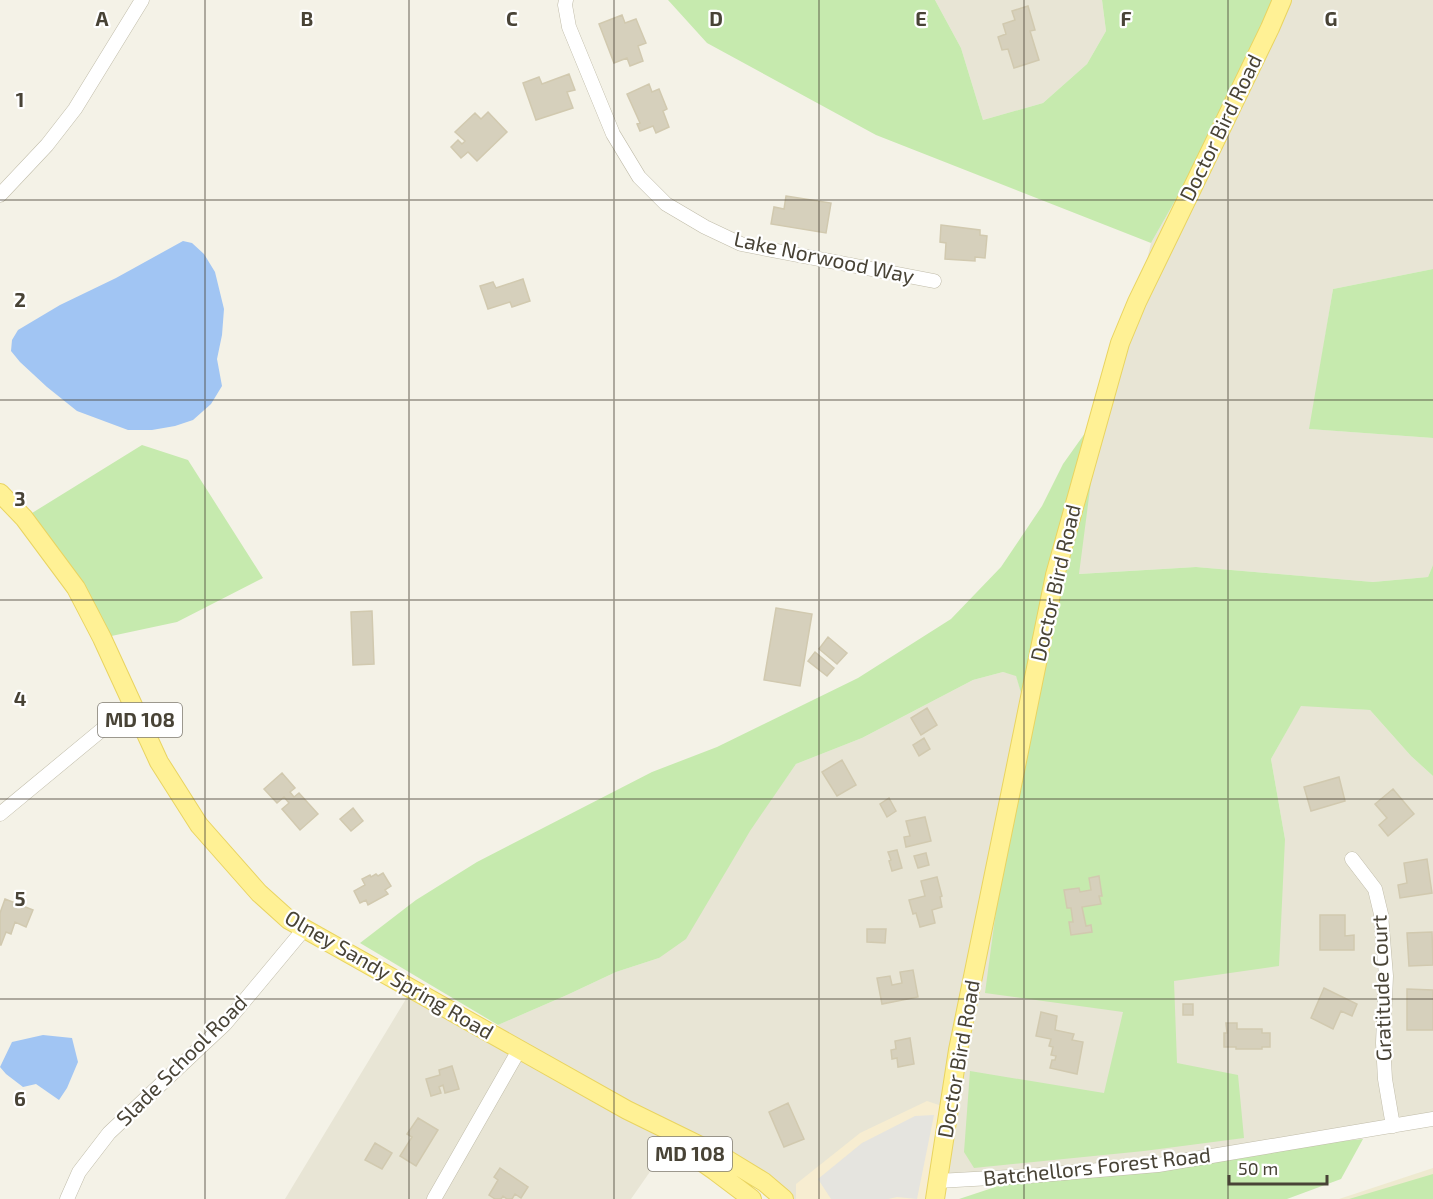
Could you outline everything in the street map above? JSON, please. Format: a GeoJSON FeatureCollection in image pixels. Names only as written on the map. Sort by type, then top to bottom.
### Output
{"type":"FeatureCollection","features":[{"type":"Feature","properties":{"kind":"main road","name":"Doctor Bird Road"},"geometry":{"type":"LineString","coordinates":[[937,1190],[958,1050],[1055,575],[1120,343],[1137,302],[1282,0]]}},
{"type":"Feature","properties":{"kind":"main road","name":"Olney Sandy Spring Road"},"geometry":{"type":"LineString","coordinates":[[0,493],[24,518],[76,588],[159,762],[199,825],[259,893],[289,920],[627,1110],[723,1157],[764,1182],[784,1199]]}},
{"type":"Feature","properties":{"kind":"main road","name":"Olney Sandy Spring Road"},"geometry":{"type":"LineString","coordinates":[[627,1110],[752,1199]]}},
{"type":"Feature","properties":{"kind":"street"},"geometry":{"type":"LineString","coordinates":[[0,195],[47,145],[75,109],[142,0]]}},
{"type":"Feature","properties":{"kind":"street","name":"Lake Norwood Way"},"geometry":{"type":"LineString","coordinates":[[566,0],[569,27],[613,134],[639,177],[666,204],[705,227],[741,244],[934,281]]}},
{"type":"Feature","properties":{"kind":"street"},"geometry":{"type":"LineString","coordinates":[[0,814],[133,704]]}},
{"type":"Feature","properties":{"kind":"street","name":"Gratitude Court"},"geometry":{"type":"LineString","coordinates":[[1352,859],[1375,889],[1381,914],[1386,976],[1383,1043],[1385,1079],[1393,1126]]}},
{"type":"Feature","properties":{"kind":"street","name":"Slade School Road"},"geometry":{"type":"LineString","coordinates":[[67,1199],[80,1172],[109,1133],[225,1024],[305,928]]}},
{"type":"Feature","properties":{"kind":"street"},"geometry":{"type":"LineString","coordinates":[[434,1199],[519,1050]]}},
{"type":"Feature","properties":{"kind":"street","name":"Batchellors Forest Road"},"geometry":{"type":"LineString","coordinates":[[937,1190],[1029,1176],[1158,1165],[1433,1119]]}},
{"type":"Feature","properties":{"kind":"shaded area"},"geometry":{"type":"Polygon","coordinates":[[[935,0],[1102,0],[1106,31],[1087,64],[1043,103],[983,120],[961,48],[935,0]]]}},
{"type":"Feature","properties":{"kind":"shaded area"},"geometry":{"type":"Polygon","coordinates":[[[1280,0],[1433,0],[1433,269],[1333,289],[1310,429],[1433,438],[1433,565],[1428,577],[1373,582],[1196,567],[1078,574],[1100,412],[1137,302],[1151,243],[1250,69],[1280,0]]]}},
{"type":"Feature","properties":{"kind":"shaded area"},"geometry":{"type":"Polygon","coordinates":[[[1003,672],[1016,675],[1027,713],[1285,839],[1271,759],[1301,705],[1370,710],[1411,756],[1433,776],[1433,1119],[1184,1162],[796,1184],[796,1199],[784,1199],[519,1050],[498,1025],[616,972],[659,958],[796,764],[862,738],[973,680],[1003,672]]]}},
{"type":"Feature","properties":{"kind":"shaded area"},"geometry":{"type":"Polygon","coordinates":[[[409,994],[670,1143],[631,1199],[285,1199],[409,994]]]}},
{"type":"Feature","properties":{"kind":"shaded area"},"geometry":{"type":"Polygon","coordinates":[[[927,1101],[948,1108],[935,1199],[796,1199],[796,1184],[860,1133],[927,1101]]]}},
{"type":"Feature","properties":{"kind":"shaded area"},"geometry":{"type":"Polygon","coordinates":[[[934,1115],[917,1199],[897,1197],[831,1199],[818,1179],[862,1143],[915,1116],[934,1115]]]}},
{"type":"Feature","properties":{"kind":"shaded area"},"geometry":{"type":"Polygon","coordinates":[[[1433,1168],[1433,1199],[1339,1199],[1433,1168]]]}},
{"type":"Feature","properties":{"kind":"green space"},"geometry":{"type":"Polygon","coordinates":[[[668,0],[935,0],[961,48],[983,120],[1043,103],[1087,64],[1106,31],[1102,0],[1279,0],[1250,69],[1151,243],[876,135],[707,43],[668,0]]]}},
{"type":"Feature","properties":{"kind":"green space"},"geometry":{"type":"Polygon","coordinates":[[[1433,269],[1433,438],[1309,429],[1333,289],[1433,269]]]}},
{"type":"Feature","properties":{"kind":"green space"},"geometry":{"type":"Polygon","coordinates":[[[1100,412],[1079,574],[1196,567],[1373,582],[1428,577],[1433,565],[1433,776],[1411,756],[1370,710],[1301,706],[1271,759],[1285,839],[1279,966],[1174,981],[1177,1063],[1238,1075],[1244,1138],[1144,1151],[974,1168],[964,1152],[970,1071],[1104,1093],[1123,1012],[985,993],[1016,761],[1027,713],[1016,676],[1003,672],[973,680],[862,738],[796,764],[750,831],[686,939],[659,958],[616,972],[498,1025],[360,943],[416,900],[477,862],[652,772],[717,747],[858,678],[951,619],[1001,567],[1042,506],[1063,464],[1100,412]]]}},
{"type":"Feature","properties":{"kind":"green space"},"geometry":{"type":"Polygon","coordinates":[[[142,445],[188,460],[263,578],[177,622],[102,638],[24,518],[142,445]]]}},
{"type":"Feature","properties":{"kind":"green space"},"geometry":{"type":"Polygon","coordinates":[[[1363,1139],[1341,1179],[1287,1199],[959,1199],[1029,1176],[1363,1139]]]}},
{"type":"Feature","properties":{"kind":"green space"},"geometry":{"type":"Polygon","coordinates":[[[1433,1174],[1433,1199],[1349,1199],[1433,1174]]]}},
{"type":"Feature","properties":{"kind":"water"},"geometry":{"type":"Polygon","coordinates":[[[183,241],[192,243],[204,254],[215,272],[224,309],[217,359],[222,386],[211,404],[193,420],[152,430],[128,430],[77,411],[47,387],[11,351],[12,340],[18,330],[60,305],[116,278],[183,241]]]}},
{"type":"Feature","properties":{"kind":"water"},"geometry":{"type":"Polygon","coordinates":[[[43,1035],[72,1038],[78,1062],[59,1100],[36,1084],[23,1087],[0,1067],[12,1042],[43,1035]]]}},
{"type":"Feature","properties":{"kind":"building"},"geometry":{"type":"Polygon","coordinates":[[[1028,6],[1035,30],[1030,31],[1039,60],[1014,68],[1008,49],[1002,50],[998,37],[1006,34],[1003,24],[1015,20],[1012,11],[1028,6]]]}},
{"type":"Feature","properties":{"kind":"building"},"geometry":{"type":"Polygon","coordinates":[[[622,15],[625,23],[636,19],[646,43],[638,46],[643,61],[630,66],[627,58],[614,63],[599,24],[622,15]]]}},
{"type":"Feature","properties":{"kind":"building"},"geometry":{"type":"Polygon","coordinates":[[[569,74],[575,90],[567,92],[573,108],[536,120],[523,83],[539,77],[542,84],[569,74]]]}},
{"type":"Feature","properties":{"kind":"building"},"geometry":{"type":"Polygon","coordinates":[[[649,84],[652,92],[659,89],[667,109],[663,111],[669,127],[656,133],[653,126],[640,131],[637,124],[640,123],[627,94],[649,84]]]}},
{"type":"Feature","properties":{"kind":"building"},"geometry":{"type":"Polygon","coordinates":[[[488,112],[507,132],[477,161],[468,152],[461,158],[451,147],[458,140],[462,144],[465,141],[455,132],[475,113],[481,119],[488,112]]]}},
{"type":"Feature","properties":{"kind":"building"},"geometry":{"type":"Polygon","coordinates":[[[786,196],[831,203],[826,233],[771,224],[774,207],[784,209],[786,196]]]}},
{"type":"Feature","properties":{"kind":"building"},"geometry":{"type":"Polygon","coordinates":[[[941,225],[980,230],[980,235],[987,236],[985,258],[975,257],[975,261],[945,259],[946,243],[940,242],[941,225]]]}},
{"type":"Feature","properties":{"kind":"building"},"geometry":{"type":"Polygon","coordinates":[[[523,279],[530,301],[512,307],[510,302],[488,309],[480,286],[493,282],[496,288],[523,279]]]}},
{"type":"Feature","properties":{"kind":"building"},"geometry":{"type":"Polygon","coordinates":[[[776,608],[812,614],[800,686],[764,680],[776,608]]]}},
{"type":"Feature","properties":{"kind":"building"},"geometry":{"type":"Polygon","coordinates":[[[372,611],[374,664],[353,665],[351,612],[372,611]]]}},
{"type":"Feature","properties":{"kind":"building"},"geometry":{"type":"Polygon","coordinates":[[[828,637],[847,653],[837,664],[819,649],[828,637]]]}},
{"type":"Feature","properties":{"kind":"building"},"geometry":{"type":"Polygon","coordinates":[[[815,652],[834,668],[827,676],[808,661],[815,652]]]}},
{"type":"Feature","properties":{"kind":"building"},"geometry":{"type":"Polygon","coordinates":[[[927,708],[937,725],[921,735],[911,718],[927,708]]]}},
{"type":"Feature","properties":{"kind":"building"},"geometry":{"type":"Polygon","coordinates":[[[924,738],[930,749],[919,756],[913,745],[924,738]]]}},
{"type":"Feature","properties":{"kind":"building"},"geometry":{"type":"Polygon","coordinates":[[[842,760],[856,785],[837,796],[822,772],[842,760]]]}},
{"type":"Feature","properties":{"kind":"building"},"geometry":{"type":"Polygon","coordinates":[[[282,773],[295,788],[290,792],[294,797],[299,793],[318,814],[300,830],[282,809],[289,803],[284,797],[277,803],[264,789],[282,773]]]}},
{"type":"Feature","properties":{"kind":"building"},"geometry":{"type":"Polygon","coordinates":[[[1339,777],[1345,801],[1311,811],[1304,787],[1339,777]]]}},
{"type":"Feature","properties":{"kind":"building"},"geometry":{"type":"Polygon","coordinates":[[[1393,789],[1414,814],[1388,836],[1379,825],[1387,818],[1375,804],[1393,789]]]}},
{"type":"Feature","properties":{"kind":"building"},"geometry":{"type":"Polygon","coordinates":[[[889,798],[896,811],[887,817],[880,804],[889,798]]]}},
{"type":"Feature","properties":{"kind":"building"},"geometry":{"type":"Polygon","coordinates":[[[353,808],[363,821],[351,831],[340,819],[353,808]]]}},
{"type":"Feature","properties":{"kind":"building"},"geometry":{"type":"Polygon","coordinates":[[[925,817],[931,841],[906,847],[904,837],[910,836],[906,821],[925,817]]]}},
{"type":"Feature","properties":{"kind":"building"},"geometry":{"type":"Polygon","coordinates":[[[897,850],[902,868],[892,871],[888,852],[897,850]]]}},
{"type":"Feature","properties":{"kind":"building"},"geometry":{"type":"Polygon","coordinates":[[[926,853],[929,865],[918,868],[914,856],[926,853]]]}},
{"type":"Feature","properties":{"kind":"building"},"geometry":{"type":"Polygon","coordinates":[[[1427,859],[1432,893],[1400,898],[1398,885],[1407,883],[1404,863],[1427,859]]]}},
{"type":"Feature","properties":{"kind":"building"},"geometry":{"type":"Polygon","coordinates":[[[383,873],[391,886],[385,890],[388,894],[368,905],[366,900],[360,903],[354,891],[365,885],[362,879],[383,873]]]}},
{"type":"Feature","properties":{"kind":"building"},"geometry":{"type":"Polygon","coordinates":[[[1099,876],[1101,904],[1082,907],[1086,926],[1091,925],[1092,932],[1071,935],[1069,922],[1073,922],[1071,908],[1067,908],[1064,890],[1079,888],[1080,892],[1091,890],[1089,878],[1099,876]]]}},
{"type":"Feature","properties":{"kind":"building"},"geometry":{"type":"Polygon","coordinates":[[[937,877],[942,896],[940,897],[942,907],[932,910],[935,923],[920,927],[909,900],[925,896],[921,881],[937,877]]]}},
{"type":"Feature","properties":{"kind":"building"},"geometry":{"type":"Polygon","coordinates":[[[5,899],[33,910],[26,927],[15,922],[11,934],[6,932],[0,945],[0,913],[5,899]]]}},
{"type":"Feature","properties":{"kind":"building"},"geometry":{"type":"Polygon","coordinates":[[[1320,915],[1345,915],[1345,936],[1354,935],[1354,950],[1320,950],[1320,915]]]}},
{"type":"Feature","properties":{"kind":"building"},"geometry":{"type":"Polygon","coordinates":[[[867,929],[886,929],[885,943],[867,942],[867,929]]]}},
{"type":"Feature","properties":{"kind":"building"},"geometry":{"type":"Polygon","coordinates":[[[1432,932],[1433,965],[1409,966],[1407,933],[1432,932]]]}},
{"type":"Feature","properties":{"kind":"building"},"geometry":{"type":"Polygon","coordinates":[[[913,970],[918,997],[882,1004],[877,978],[890,976],[892,985],[902,983],[900,972],[913,970]]]}},
{"type":"Feature","properties":{"kind":"building"},"geometry":{"type":"Polygon","coordinates":[[[1324,988],[1357,1004],[1352,1016],[1341,1011],[1333,1029],[1311,1018],[1324,988]]]}},
{"type":"Feature","properties":{"kind":"building"},"geometry":{"type":"Polygon","coordinates":[[[1407,989],[1433,990],[1433,1030],[1407,1030],[1407,989]]]}},
{"type":"Feature","properties":{"kind":"building"},"geometry":{"type":"Polygon","coordinates":[[[1183,1004],[1193,1004],[1193,1015],[1183,1015],[1183,1004]]]}},
{"type":"Feature","properties":{"kind":"building"},"geometry":{"type":"Polygon","coordinates":[[[1041,1012],[1057,1016],[1055,1030],[1074,1034],[1072,1040],[1083,1042],[1077,1074],[1050,1068],[1056,1056],[1051,1055],[1053,1047],[1049,1046],[1051,1039],[1036,1036],[1041,1012]]]}},
{"type":"Feature","properties":{"kind":"building"},"geometry":{"type":"Polygon","coordinates":[[[1226,1023],[1237,1023],[1237,1029],[1262,1029],[1262,1033],[1270,1033],[1270,1047],[1236,1049],[1236,1047],[1224,1047],[1224,1033],[1227,1033],[1226,1023]]]}},
{"type":"Feature","properties":{"kind":"building"},"geometry":{"type":"Polygon","coordinates":[[[910,1038],[914,1064],[898,1067],[897,1058],[892,1059],[891,1050],[896,1049],[895,1041],[910,1038]]]}},
{"type":"Feature","properties":{"kind":"building"},"geometry":{"type":"Polygon","coordinates":[[[452,1066],[459,1089],[445,1093],[443,1085],[439,1087],[441,1093],[431,1096],[426,1079],[440,1075],[439,1070],[452,1066]]]}},
{"type":"Feature","properties":{"kind":"building"},"geometry":{"type":"Polygon","coordinates":[[[788,1103],[804,1139],[784,1147],[769,1112],[788,1103]]]}},
{"type":"Feature","properties":{"kind":"building"},"geometry":{"type":"Polygon","coordinates":[[[418,1118],[438,1130],[416,1166],[400,1156],[412,1137],[407,1134],[418,1118]]]}},
{"type":"Feature","properties":{"kind":"building"},"geometry":{"type":"Polygon","coordinates":[[[375,1143],[392,1153],[382,1169],[365,1160],[375,1143]]]}},
{"type":"Feature","properties":{"kind":"building"},"geometry":{"type":"Polygon","coordinates":[[[500,1168],[528,1187],[521,1198],[515,1194],[512,1199],[503,1196],[501,1199],[495,1199],[489,1195],[498,1180],[494,1177],[500,1168]]]}}]}
